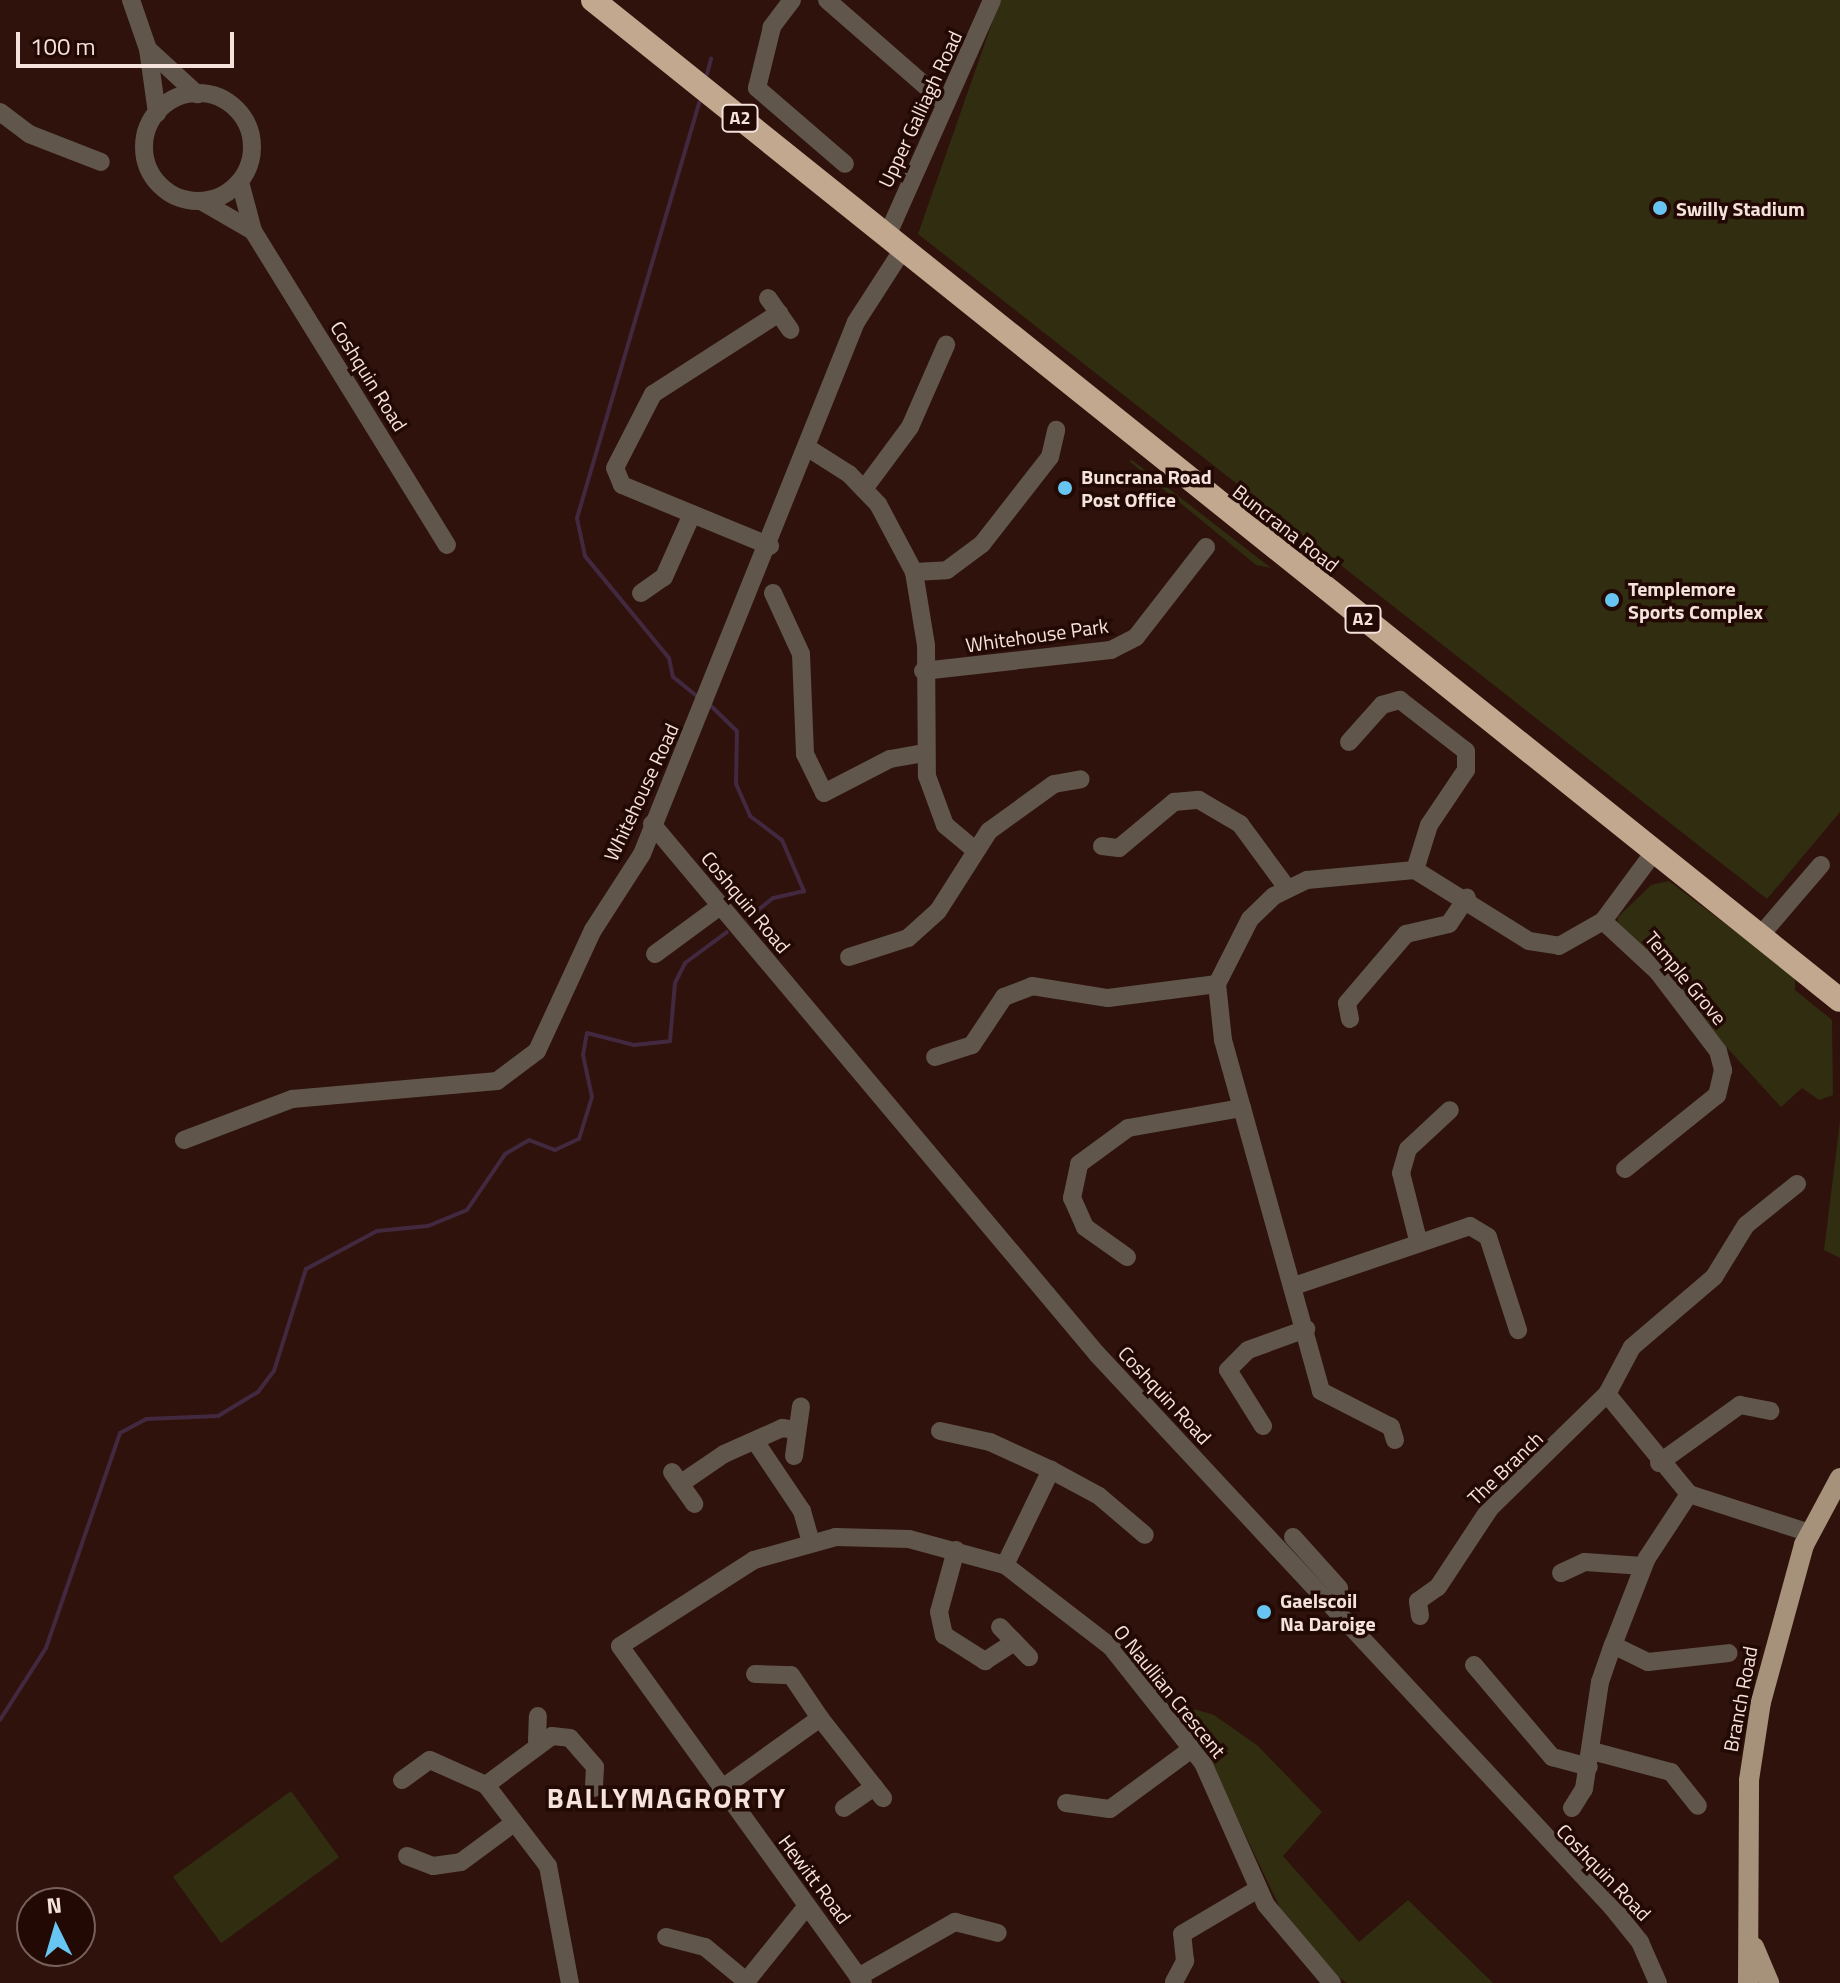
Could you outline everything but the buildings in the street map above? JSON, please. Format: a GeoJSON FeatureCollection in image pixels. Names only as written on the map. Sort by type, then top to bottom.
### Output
{"type":"FeatureCollection","features":[{"type":"Feature","properties":{"kind":"highway","name":"Buncrana Road"},"geometry":{"type":"LineString","coordinates":[[593,0],[1840,1000]]}},
{"type":"Feature","properties":{"kind":"main road","name":"Branch Road"},"geometry":{"type":"LineString","coordinates":[[1748,1983],[1753,1943],[1749,1780],[1761,1702],[1810,1533],[1840,1478]]}},
{"type":"Feature","properties":{"kind":"main road","name":"Branch Road"},"geometry":{"type":"LineString","coordinates":[[1753,1943],[1769,1983]]}},
{"type":"Feature","properties":{"kind":"street"},"geometry":{"type":"LineString","coordinates":[[131,0],[148,49],[157,113],[145,145],[149,168],[170,193],[201,201],[253,231]]}},
{"type":"Feature","properties":{"kind":"street"},"geometry":{"type":"LineString","coordinates":[[792,0],[772,27],[757,88],[845,164]]}},
{"type":"Feature","properties":{"kind":"street"},"geometry":{"type":"LineString","coordinates":[[827,0],[945,103]]}},
{"type":"Feature","properties":{"kind":"street","name":"Upper Galliagh Road"},"geometry":{"type":"LineString","coordinates":[[895,243],[945,103],[992,0]]}},
{"type":"Feature","properties":{"kind":"street"},"geometry":{"type":"LineString","coordinates":[[148,49],[197,94]]}},
{"type":"Feature","properties":{"kind":"street"},"geometry":{"type":"LineString","coordinates":[[157,113],[197,94],[219,97],[244,119],[252,151],[240,182],[253,231]]}},
{"type":"Feature","properties":{"kind":"street"},"geometry":{"type":"LineString","coordinates":[[0,112],[29,134],[101,162]]}},
{"type":"Feature","properties":{"kind":"street"},"geometry":{"type":"LineString","coordinates":[[201,201],[240,182]]}},
{"type":"Feature","properties":{"kind":"street","name":"Coshquin Road"},"geometry":{"type":"LineString","coordinates":[[253,231],[447,545]]}},
{"type":"Feature","properties":{"kind":"street","name":"Whitehouse Road"},"geometry":{"type":"LineString","coordinates":[[184,1140],[292,1099],[446,1090],[497,1081],[522,1067],[557,1014],[593,930],[642,854],[770,546],[856,322],[895,243]]}},
{"type":"Feature","properties":{"kind":"street"},"geometry":{"type":"LineString","coordinates":[[770,546],[622,485],[615,468],[653,394],[774,306],[790,330]]}},
{"type":"Feature","properties":{"kind":"street"},"geometry":{"type":"LineString","coordinates":[[864,489],[910,427],[946,345]]}},
{"type":"Feature","properties":{"kind":"street"},"geometry":{"type":"LineString","coordinates":[[914,572],[947,570],[982,544],[1050,457],[1056,430]]}},
{"type":"Feature","properties":{"kind":"street"},"geometry":{"type":"LineString","coordinates":[[808,448],[864,489],[914,572],[923,671],[923,753],[945,825],[974,849]]}},
{"type":"Feature","properties":{"kind":"street"},"geometry":{"type":"LineString","coordinates":[[641,593],[664,577],[692,514]]}},
{"type":"Feature","properties":{"kind":"street","name":"Whitehouse Park"},"geometry":{"type":"LineString","coordinates":[[923,671],[1111,650],[1136,637],[1206,547]]}},
{"type":"Feature","properties":{"kind":"street"},"geometry":{"type":"LineString","coordinates":[[773,593],[801,654],[805,754],[824,793],[890,759],[923,753]]}},
{"type":"Feature","properties":{"kind":"street"},"geometry":{"type":"LineString","coordinates":[[1349,742],[1382,705],[1400,700],[1466,751],[1466,770],[1429,825],[1415,870]]}},
{"type":"Feature","properties":{"kind":"street"},"geometry":{"type":"LineString","coordinates":[[849,957],[908,938],[938,911],[974,849],[1054,784],[1081,779]]}},
{"type":"Feature","properties":{"kind":"street"},"geometry":{"type":"LineString","coordinates":[[1102,846],[1119,848],[1174,802],[1199,800],[1240,824],[1287,888]]}},
{"type":"Feature","properties":{"kind":"street","name":"Coshquin Road"},"geometry":{"type":"LineString","coordinates":[[652,824],[1097,1354],[1612,1907],[1640,1942],[1658,1983]]}},
{"type":"Feature","properties":{"kind":"street"},"geometry":{"type":"LineString","coordinates":[[1395,1440],[1391,1427],[1321,1391],[1242,1108],[1217,984],[1250,919],[1287,888],[1349,872],[1415,870],[1467,897],[1529,941],[1559,946],[1603,921],[1654,852]]}},
{"type":"Feature","properties":{"kind":"street"},"geometry":{"type":"LineString","coordinates":[[1759,937],[1821,865]]}},
{"type":"Feature","properties":{"kind":"street"},"geometry":{"type":"LineString","coordinates":[[1350,1019],[1347,1003],[1406,934],[1449,924],[1467,897]]}},
{"type":"Feature","properties":{"kind":"street"},"geometry":{"type":"LineString","coordinates":[[655,954],[720,906]]}},
{"type":"Feature","properties":{"kind":"street","name":"Temple Grove"},"geometry":{"type":"LineString","coordinates":[[1603,921],[1658,972],[1718,1051],[1723,1070],[1717,1095],[1625,1169]]}},
{"type":"Feature","properties":{"kind":"street"},"geometry":{"type":"LineString","coordinates":[[935,1057],[972,1045],[1004,997],[1032,986],[1108,998],[1217,984]]}},
{"type":"Feature","properties":{"kind":"street"},"geometry":{"type":"LineString","coordinates":[[1127,1257],[1085,1227],[1072,1198],[1079,1164],[1128,1128],[1242,1108]]}},
{"type":"Feature","properties":{"kind":"street"},"geometry":{"type":"LineString","coordinates":[[1418,1240],[1401,1173],[1408,1149],[1450,1110]]}},
{"type":"Feature","properties":{"kind":"street","name":"The Branch"},"geometry":{"type":"LineString","coordinates":[[1420,1616],[1418,1601],[1438,1587],[1490,1508],[1607,1394],[1632,1347],[1714,1277],[1746,1225],[1797,1184]]}},
{"type":"Feature","properties":{"kind":"street"},"geometry":{"type":"LineString","coordinates":[[1294,1286],[1418,1240],[1470,1226],[1488,1237],[1518,1330]]}},
{"type":"Feature","properties":{"kind":"street"},"geometry":{"type":"LineString","coordinates":[[1263,1426],[1228,1370],[1248,1350],[1306,1329]]}},
{"type":"Feature","properties":{"kind":"street"},"geometry":{"type":"LineString","coordinates":[[1607,1394],[1659,1463],[1689,1494],[1810,1533]]}},
{"type":"Feature","properties":{"kind":"street"},"geometry":{"type":"LineString","coordinates":[[1659,1463],[1740,1405],[1770,1411]]}},
{"type":"Feature","properties":{"kind":"street"},"geometry":{"type":"LineString","coordinates":[[794,1456],[801,1406]]}},
{"type":"Feature","properties":{"kind":"street"},"geometry":{"type":"LineString","coordinates":[[694,1504],[676,1478],[782,1428],[797,1430]]}},
{"type":"Feature","properties":{"kind":"street"},"geometry":{"type":"LineString","coordinates":[[940,1431],[990,1442],[1051,1470],[1099,1496],[1145,1535]]}},
{"type":"Feature","properties":{"kind":"street"},"geometry":{"type":"LineString","coordinates":[[755,1441],[802,1511],[810,1539]]}},
{"type":"Feature","properties":{"kind":"street"},"geometry":{"type":"LineString","coordinates":[[1005,1565],[1051,1470]]}},
{"type":"Feature","properties":{"kind":"street"},"geometry":{"type":"LineString","coordinates":[[1572,1808],[1590,1759],[1600,1682],[1613,1645],[1643,1566],[1689,1494]]}},
{"type":"Feature","properties":{"kind":"street"},"geometry":{"type":"LineString","coordinates":[[1293,1537],[1339,1588]]}},
{"type":"Feature","properties":{"kind":"street","name":"O Naullian Crescent"},"geometry":{"type":"LineString","coordinates":[[620,1646],[754,1560],[810,1539],[909,1539],[1005,1565],[1111,1647],[1193,1748],[1221,1794],[1258,1889],[1307,1960],[1332,1983]]}},
{"type":"Feature","properties":{"kind":"street"},"geometry":{"type":"LineString","coordinates":[[956,1550],[939,1612],[944,1635],[985,1661],[1014,1642]]}},
{"type":"Feature","properties":{"kind":"street"},"geometry":{"type":"LineString","coordinates":[[1561,1573],[1585,1562],[1643,1566]]}},
{"type":"Feature","properties":{"kind":"street"},"geometry":{"type":"LineString","coordinates":[[1307,1582],[1321,1568]]}},
{"type":"Feature","properties":{"kind":"street"},"geometry":{"type":"LineString","coordinates":[[1000,1627],[1029,1657]]}},
{"type":"Feature","properties":{"kind":"street"},"geometry":{"type":"LineString","coordinates":[[1613,1645],[1648,1662],[1729,1653]]}},
{"type":"Feature","properties":{"kind":"street","name":"Hewitt Road"},"geometry":{"type":"LineString","coordinates":[[620,1646],[860,1980]]}},
{"type":"Feature","properties":{"kind":"street"},"geometry":{"type":"LineString","coordinates":[[1474,1665],[1552,1757],[1590,1759],[1671,1772],[1698,1806]]}},
{"type":"Feature","properties":{"kind":"street"},"geometry":{"type":"LineString","coordinates":[[755,1674],[791,1675],[820,1718],[879,1792],[844,1808]]}},
{"type":"Feature","properties":{"kind":"street"},"geometry":{"type":"LineString","coordinates":[[537,1741],[538,1716]]}},
{"type":"Feature","properties":{"kind":"street"},"geometry":{"type":"LineString","coordinates":[[721,1789],[820,1718]]}},
{"type":"Feature","properties":{"kind":"street"},"geometry":{"type":"LineString","coordinates":[[486,1785],[537,1741],[570,1738],[595,1767],[594,1788]]}},
{"type":"Feature","properties":{"kind":"street"},"geometry":{"type":"LineString","coordinates":[[1066,1803],[1110,1809],[1193,1748]]}},
{"type":"Feature","properties":{"kind":"street"},"geometry":{"type":"LineString","coordinates":[[402,1780],[430,1760],[486,1785],[511,1825],[548,1866],[570,1983]]}},
{"type":"Feature","properties":{"kind":"street"},"geometry":{"type":"LineString","coordinates":[[407,1856],[433,1866],[461,1862],[511,1825]]}},
{"type":"Feature","properties":{"kind":"street"},"geometry":{"type":"LineString","coordinates":[[1174,1982],[1185,1961],[1182,1934],[1258,1889]]}},
{"type":"Feature","properties":{"kind":"street"},"geometry":{"type":"LineString","coordinates":[[666,1937],[705,1947],[745,1982],[807,1906]]}},
{"type":"Feature","properties":{"kind":"street"},"geometry":{"type":"LineString","coordinates":[[860,1980],[955,1922],[998,1933]]}},
{"type":"Feature","properties":{"kind":"shaded area","name":"Templemore Sports Complex"},"geometry":{"type":"Polygon","coordinates":[[[1000,0],[1840,0],[1840,812],[1767,899],[918,234],[1000,0]]]}},
{"type":"Feature","properties":{"kind":"shaded area"},"geometry":{"type":"Polygon","coordinates":[[[1132,460],[1271,568],[1256,565],[1129,461],[1132,460]]]}},
{"type":"Feature","properties":{"kind":"shaded area"},"geometry":{"type":"Polygon","coordinates":[[[1669,881],[1795,977],[1795,990],[1832,1020],[1833,1095],[1819,1100],[1802,1088],[1781,1107],[1617,927],[1618,917],[1651,885],[1669,881]]]}},
{"type":"Feature","properties":{"kind":"shaded area"},"geometry":{"type":"Polygon","coordinates":[[[1840,1121],[1840,1258],[1824,1250],[1840,1121]]]}},
{"type":"Feature","properties":{"kind":"shaded area"},"geometry":{"type":"Polygon","coordinates":[[[1184,1706],[1214,1715],[1258,1746],[1322,1812],[1283,1856],[1359,1942],[1408,1900],[1493,1983],[1347,1983],[1337,1976],[1282,1912],[1184,1706]]]}},
{"type":"Feature","properties":{"kind":"shaded area"},"geometry":{"type":"Polygon","coordinates":[[[291,1791],[339,1857],[221,1943],[173,1877],[291,1791]]]}},
{"type":"Feature","properties":{"kind":"waterway"},"geometry":{"type":"LineString","coordinates":[[707,74],[711,59]]}},
{"type":"Feature","properties":{"kind":"waterway"},"geometry":{"type":"LineString","coordinates":[[698,697],[673,677],[669,658],[585,556],[577,518],[699,103]]}},
{"type":"Feature","properties":{"kind":"waterway"},"geometry":{"type":"LineString","coordinates":[[710,705],[737,731],[736,784],[750,816],[782,840],[804,891],[773,898],[747,919]]}},
{"type":"Feature","properties":{"kind":"waterway"},"geometry":{"type":"LineString","coordinates":[[0,1720],[46,1648],[120,1433],[146,1419],[218,1416],[258,1392],[274,1371],[306,1269],[377,1231],[428,1226],[467,1210],[505,1154],[529,1140],[555,1150],[579,1139],[592,1097],[583,1055],[587,1033],[634,1045],[670,1041],[675,983],[685,963],[727,932]]}},
{"type":"Feature","properties":{"kind":"place","name":"Swilly Stadium"},"geometry":{"type":"Point","coordinates":[1660,208]}},
{"type":"Feature","properties":{"kind":"place","name":"Buncrana Road Post Office"},"geometry":{"type":"Point","coordinates":[1065,488]}},
{"type":"Feature","properties":{"kind":"place","name":"Templemore Sports Complex"},"geometry":{"type":"Point","coordinates":[1612,600]}},
{"type":"Feature","properties":{"kind":"place","name":"Gaelscoil Na Daroige"},"geometry":{"type":"Point","coordinates":[1264,1612]}},
{"type":"Feature","properties":{"kind":"district","name":"BALLYMAGRORTY"},"geometry":{"type":"Point","coordinates":[667,1798]}}]}
